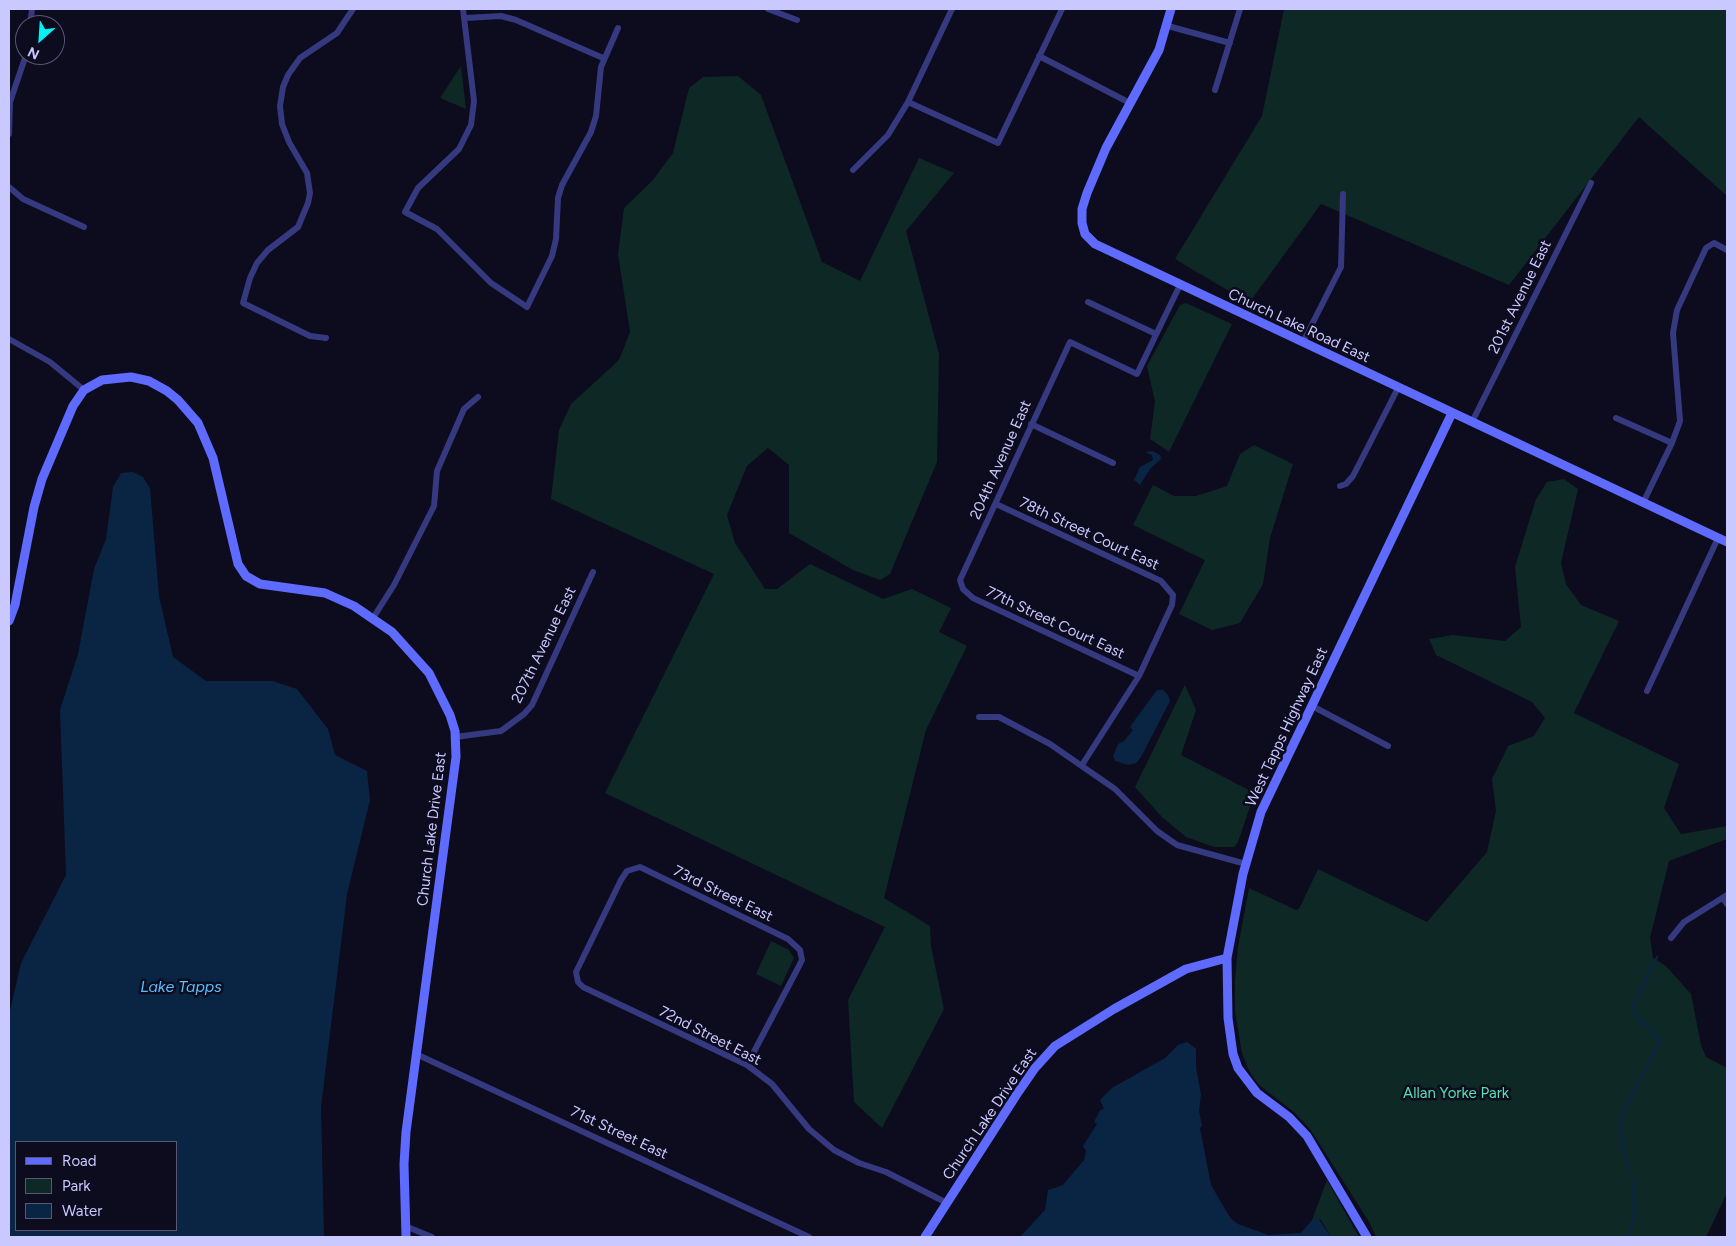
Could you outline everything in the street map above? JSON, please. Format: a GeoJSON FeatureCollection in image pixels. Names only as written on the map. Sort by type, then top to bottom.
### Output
{"type":"FeatureCollection","features":[{"type":"Feature","properties":{"kind":"street"},"geometry":{"type":"LineString","coordinates":[[326,338],[310,336],[243,303],[250,278],[257,263],[268,250],[293,232],[302,219],[310,193],[307,173],[289,142],[282,124],[280,106],[283,87],[288,75],[300,58],[337,33],[353,9]]}},
{"type":"Feature","properties":{"kind":"street"},"geometry":{"type":"LineString","coordinates":[[464,9],[474,101],[471,125],[459,149],[418,188],[405,212],[437,230],[491,282],[527,308],[552,256],[556,239],[558,198],[562,185],[591,132],[596,116],[603,58],[618,28]]}},
{"type":"Feature","properties":{"kind":"street"},"geometry":{"type":"LineString","coordinates":[[768,9],[797,20]]}},
{"type":"Feature","properties":{"kind":"street"},"geometry":{"type":"LineString","coordinates":[[853,170],[888,135],[908,102],[952,9]]}},
{"type":"Feature","properties":{"kind":"street"},"geometry":{"type":"LineString","coordinates":[[908,102],[998,143],[1062,9]]}},
{"type":"Feature","properties":{"kind":"street","name":"Church Lake Road East"},"geometry":{"type":"LineString","coordinates":[[1171,9],[1168,26],[1159,50],[1093,176],[1082,209],[1082,223],[1085,234],[1095,244],[1180,286],[1727,542]]}},
{"type":"Feature","properties":{"kind":"street"},"geometry":{"type":"LineString","coordinates":[[1215,90],[1240,9]]}},
{"type":"Feature","properties":{"kind":"street"},"geometry":{"type":"LineString","coordinates":[[464,18],[501,16],[516,20],[603,58]]}},
{"type":"Feature","properties":{"kind":"street"},"geometry":{"type":"LineString","coordinates":[[1168,26],[1230,43]]}},
{"type":"Feature","properties":{"kind":"street"},"geometry":{"type":"LineString","coordinates":[[1039,56],[1130,103]]}},
{"type":"Feature","properties":{"kind":"street"},"geometry":{"type":"LineString","coordinates":[[9,134],[10,102],[23,65]]}},
{"type":"Feature","properties":{"kind":"street","name":"201st Avenue East"},"geometry":{"type":"LineString","coordinates":[[1472,422],[1591,183]]}},
{"type":"Feature","properties":{"kind":"street"},"geometry":{"type":"LineString","coordinates":[[9,187],[23,199],[84,227]]}},
{"type":"Feature","properties":{"kind":"street"},"geometry":{"type":"LineString","coordinates":[[1303,342],[1341,267],[1343,194]]}},
{"type":"Feature","properties":{"kind":"street"},"geometry":{"type":"LineString","coordinates":[[1643,502],[1679,426],[1680,410],[1673,333],[1674,321],[1702,253],[1709,245],[1714,243],[1727,250]]}},
{"type":"Feature","properties":{"kind":"street"},"geometry":{"type":"LineString","coordinates":[[1088,302],[1156,334],[1180,286]]}},
{"type":"Feature","properties":{"kind":"street","name":"204th Avenue East"},"geometry":{"type":"LineString","coordinates":[[963,589],[960,580],[962,574],[1070,342],[1137,374],[1156,334]]}},
{"type":"Feature","properties":{"kind":"street"},"geometry":{"type":"LineString","coordinates":[[9,339],[50,362],[84,390],[73,406],[47,463],[34,507],[15,605],[9,621]]}},
{"type":"Feature","properties":{"kind":"street","name":"Church Lake Drive East"},"geometry":{"type":"LineString","coordinates":[[84,390],[102,380],[121,377],[149,381],[168,391],[193,415],[207,440],[233,547],[238,564],[246,576],[268,586],[325,593],[345,601],[373,618],[403,643],[429,673],[450,715],[456,737],[455,766],[406,1132],[404,1164],[406,1237]]}},
{"type":"Feature","properties":{"kind":"street"},"geometry":{"type":"LineString","coordinates":[[1340,486],[1346,484],[1353,476],[1398,388]]}},
{"type":"Feature","properties":{"kind":"street"},"geometry":{"type":"LineString","coordinates":[[373,618],[394,585],[434,506],[437,470],[464,409],[478,397]]}},
{"type":"Feature","properties":{"kind":"street","name":"West Tapps Highway East"},"geometry":{"type":"LineString","coordinates":[[1367,1237],[1307,1136],[1289,1117],[1258,1094],[1238,1068],[1233,1054],[1228,1018],[1227,958],[1246,864],[1255,828],[1268,793],[1312,706],[1452,413]]}},
{"type":"Feature","properties":{"kind":"street"},"geometry":{"type":"LineString","coordinates":[[1616,418],[1672,443]]}},
{"type":"Feature","properties":{"kind":"street"},"geometry":{"type":"LineString","coordinates":[[1031,424],[1113,463]]}},
{"type":"Feature","properties":{"kind":"street","name":"78th Street Court East"},"geometry":{"type":"LineString","coordinates":[[996,504],[1161,581],[1170,590],[1172,605],[1139,676]]}},
{"type":"Feature","properties":{"kind":"street"},"geometry":{"type":"LineString","coordinates":[[1647,691],[1718,538]]}},
{"type":"Feature","properties":{"kind":"street","name":"207th Avenue East"},"geometry":{"type":"LineString","coordinates":[[456,737],[501,731],[524,714],[532,704],[593,572]]}},
{"type":"Feature","properties":{"kind":"street","name":"77th Street Court East"},"geometry":{"type":"LineString","coordinates":[[963,589],[973,598],[1139,676]]}},
{"type":"Feature","properties":{"kind":"street"},"geometry":{"type":"LineString","coordinates":[[1082,765],[1139,676]]}},
{"type":"Feature","properties":{"kind":"street"},"geometry":{"type":"LineString","coordinates":[[1312,706],[1388,746]]}},
{"type":"Feature","properties":{"kind":"street"},"geometry":{"type":"LineString","coordinates":[[979,717],[999,718],[1032,734],[1082,765],[1115,789],[1157,831],[1177,845],[1213,857],[1246,864]]}},
{"type":"Feature","properties":{"kind":"street","name":"73rd Street East"},"geometry":{"type":"LineString","coordinates":[[578,982],[576,972],[620,880],[631,869],[640,867],[788,939],[800,950],[802,960],[747,1065]]}},
{"type":"Feature","properties":{"kind":"street"},"geometry":{"type":"LineString","coordinates":[[1671,938],[1684,922],[1725,896],[1727,904]]}},
{"type":"Feature","properties":{"kind":"street","name":"Church Lake Drive East"},"geometry":{"type":"LineString","coordinates":[[925,1237],[1034,1068],[1055,1046],[1114,1009],[1186,969],[1227,958]]}},
{"type":"Feature","properties":{"kind":"street","name":"72nd Street East"},"geometry":{"type":"LineString","coordinates":[[578,982],[583,987],[747,1065],[772,1084],[809,1129],[834,1150],[858,1163],[894,1176],[946,1203]]}},
{"type":"Feature","properties":{"kind":"street","name":"71st Street East"},"geometry":{"type":"LineString","coordinates":[[416,1054],[809,1237]]}},
{"type":"Feature","properties":{"kind":"street"},"geometry":{"type":"LineString","coordinates":[[405,1226],[432,1237]]}},
{"type":"Feature","properties":{"kind":"green space"},"geometry":{"type":"Polygon","coordinates":[[[1284,9],[1727,9],[1727,196],[1639,117],[1509,285],[1321,204],[1249,303],[1175,259],[1262,116],[1284,9]]]}},
{"type":"Feature","properties":{"kind":"green space"},"geometry":{"type":"Polygon","coordinates":[[[461,66],[466,109],[440,98],[461,66]]]}},
{"type":"Feature","properties":{"kind":"green space"},"geometry":{"type":"Polygon","coordinates":[[[738,76],[761,95],[822,262],[860,281],[919,158],[954,173],[906,231],[939,354],[937,462],[890,574],[880,580],[853,570],[789,533],[789,465],[768,448],[747,466],[727,515],[735,543],[765,589],[777,589],[810,564],[883,599],[912,589],[951,608],[939,632],[967,646],[926,730],[884,898],[930,926],[931,946],[944,1009],[882,1128],[854,1102],[848,1000],[885,927],[605,793],[714,574],[551,499],[559,430],[571,404],[619,360],[630,332],[618,254],[624,208],[653,180],[673,153],[689,88],[703,77],[738,76]]]}},
{"type":"Feature","properties":{"kind":"green space"},"geometry":{"type":"Polygon","coordinates":[[[1186,303],[1232,324],[1169,452],[1150,439],[1155,402],[1147,366],[1180,305],[1186,303]]]}},
{"type":"Feature","properties":{"kind":"green space"},"geometry":{"type":"Polygon","coordinates":[[[1254,445],[1293,464],[1270,538],[1263,584],[1240,623],[1212,630],[1179,614],[1205,560],[1133,525],[1153,485],[1174,496],[1196,496],[1227,486],[1240,454],[1254,445]]]}},
{"type":"Feature","properties":{"kind":"green space","name":"Allan Yorke Park"},"geometry":{"type":"Polygon","coordinates":[[[1564,479],[1578,489],[1561,563],[1566,584],[1581,605],[1619,621],[1574,713],[1679,764],[1664,808],[1681,834],[1727,826],[1727,839],[1669,861],[1650,938],[1653,958],[1666,966],[1691,994],[1701,1045],[1706,1057],[1727,1068],[1727,1193],[1706,1237],[1376,1237],[1369,1222],[1310,1129],[1294,1112],[1259,1085],[1249,1071],[1242,1053],[1235,1012],[1235,980],[1238,947],[1249,888],[1296,910],[1299,909],[1318,869],[1427,922],[1487,852],[1496,811],[1492,779],[1508,746],[1534,736],[1545,718],[1532,702],[1436,655],[1429,639],[1453,635],[1505,641],[1521,627],[1515,567],[1536,499],[1547,482],[1564,479]]]}},
{"type":"Feature","properties":{"kind":"green space"},"geometry":{"type":"Polygon","coordinates":[[[1185,685],[1196,710],[1181,755],[1249,790],[1254,795],[1238,842],[1234,847],[1214,847],[1186,837],[1162,817],[1135,787],[1185,685]]]}},
{"type":"Feature","properties":{"kind":"green space"},"geometry":{"type":"Polygon","coordinates":[[[771,941],[789,950],[794,958],[781,986],[756,974],[771,941]]]}},
{"type":"Feature","properties":{"kind":"green space"},"geometry":{"type":"Polygon","coordinates":[[[1327,1180],[1359,1237],[1331,1237],[1321,1220],[1312,1220],[1327,1180]]]}},
{"type":"Feature","properties":{"kind":"water"},"geometry":{"type":"Polygon","coordinates":[[[1153,451],[1160,455],[1161,459],[1150,469],[1140,485],[1134,480],[1140,467],[1153,460],[1152,455],[1145,452],[1153,451]]]}},
{"type":"Feature","properties":{"kind":"water","name":"Lake Tapps"},"geometry":{"type":"Polygon","coordinates":[[[133,472],[143,477],[150,488],[159,596],[173,657],[206,681],[273,681],[297,689],[328,729],[335,755],[367,771],[370,800],[347,894],[321,1107],[324,1237],[9,1237],[9,1015],[21,963],[66,875],[60,710],[78,654],[94,569],[106,539],[113,487],[121,473],[133,472]]]}},
{"type":"Feature","properties":{"kind":"water"},"geometry":{"type":"Polygon","coordinates":[[[1157,690],[1163,690],[1168,695],[1170,701],[1141,757],[1136,763],[1128,765],[1115,761],[1113,756],[1118,744],[1124,741],[1133,730],[1130,727],[1157,690]]]}},
{"type":"Feature","properties":{"kind":"water"},"geometry":{"type":"Polygon","coordinates":[[[1187,1042],[1196,1049],[1196,1067],[1201,1094],[1199,1111],[1202,1126],[1200,1128],[1211,1185],[1231,1219],[1238,1224],[1268,1235],[1301,1233],[1312,1220],[1318,1218],[1331,1237],[1020,1237],[1045,1210],[1048,1190],[1063,1185],[1084,1160],[1086,1151],[1083,1146],[1097,1124],[1094,1122],[1100,1110],[1104,1109],[1100,1100],[1112,1088],[1165,1058],[1178,1045],[1187,1042]]]}},
{"type":"Feature","properties":{"kind":"waterway"},"geometry":{"type":"LineString","coordinates":[[1629,1171],[1624,1153],[1620,1118],[1660,1042],[1646,1025],[1638,1019],[1633,1005],[1657,957]]}},
{"type":"Feature","properties":{"kind":"waterway"},"geometry":{"type":"LineString","coordinates":[[1630,1237],[1635,1204],[1632,1180]]}}]}
